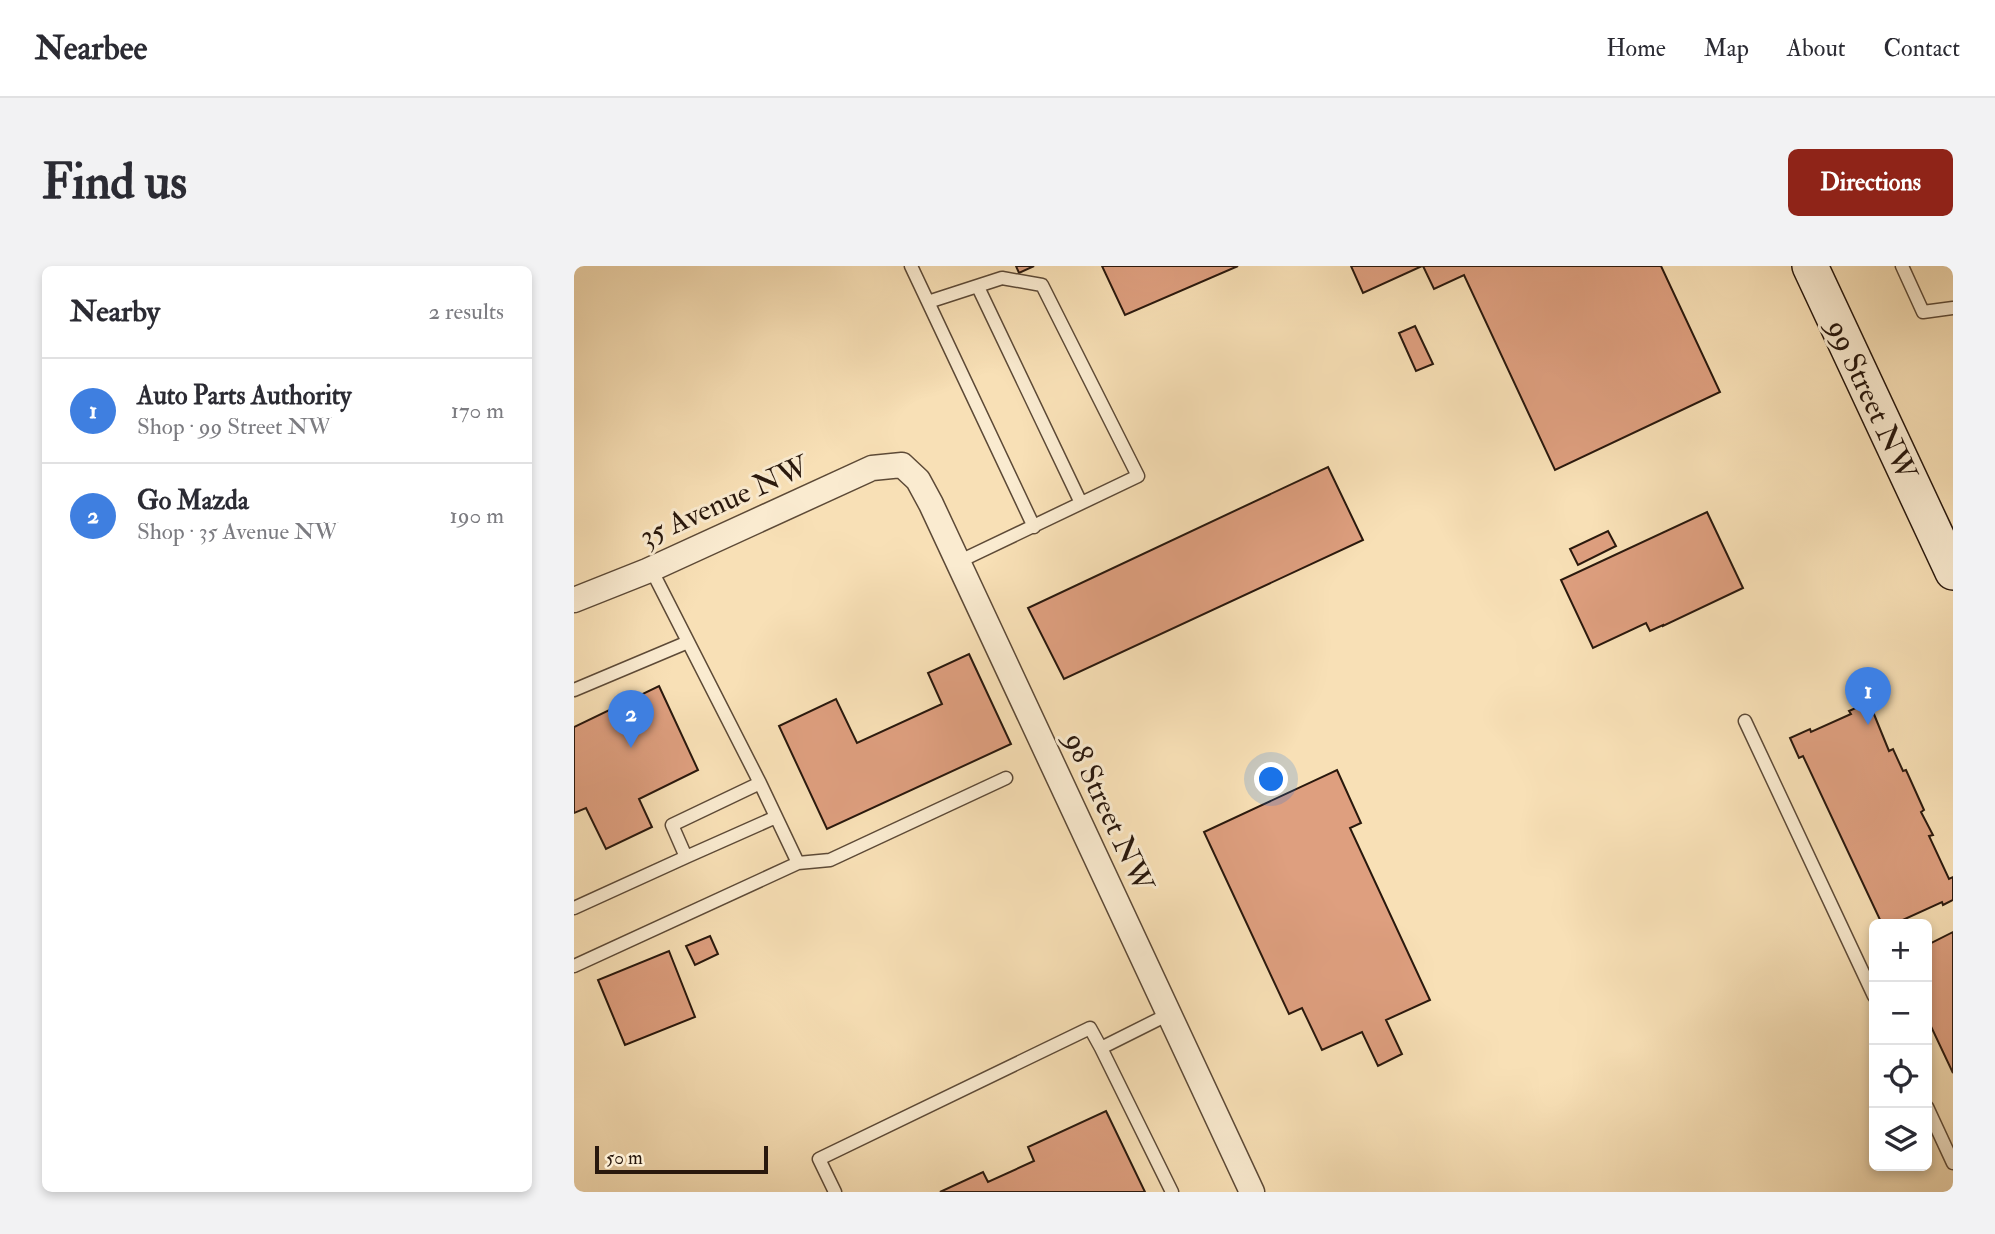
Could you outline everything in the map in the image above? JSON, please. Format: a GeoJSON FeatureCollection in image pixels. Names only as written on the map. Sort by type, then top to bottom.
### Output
{"type":"FeatureCollection","features":[{"type":"Feature","properties":{"kind":"main road","name":"99 Street NW"},"geometry":{"type":"LineString","coordinates":[[1810,266],[1953,572]]}},
{"type":"Feature","properties":{"kind":"street","name":"98 Street NW"},"geometry":{"type":"LineString","coordinates":[[902,465],[918,480],[1252,1192]]}},
{"type":"Feature","properties":{"kind":"street","name":"35 Avenue NW"},"geometry":{"type":"LineString","coordinates":[[574,600],[651,569],[872,468],[902,465]]}},
{"type":"Feature","properties":{"kind":"lane"},"geometry":{"type":"LineString","coordinates":[[911,266],[1034,527]]}},
{"type":"Feature","properties":{"kind":"lane"},"geometry":{"type":"LineString","coordinates":[[1902,266],[1923,312],[1953,309]]}},
{"type":"Feature","properties":{"kind":"lane"},"geometry":{"type":"LineString","coordinates":[[928,302],[1002,278],[1042,285],[1138,476],[957,562]]}},
{"type":"Feature","properties":{"kind":"lane"},"geometry":{"type":"LineString","coordinates":[[978,287],[1081,503]]}},
{"type":"Feature","properties":{"kind":"lane"},"geometry":{"type":"LineString","coordinates":[[651,569],[798,863]]}},
{"type":"Feature","properties":{"kind":"lane"},"geometry":{"type":"LineString","coordinates":[[574,690],[688,642]]}},
{"type":"Feature","properties":{"kind":"lane"},"geometry":{"type":"LineString","coordinates":[[1745,721],[1869,985]]}},
{"type":"Feature","properties":{"kind":"lane"},"geometry":{"type":"LineString","coordinates":[[574,966],[798,863],[830,860],[1006,778]]}},
{"type":"Feature","properties":{"kind":"lane"},"geometry":{"type":"LineString","coordinates":[[686,857],[672,825],[760,783]]}},
{"type":"Feature","properties":{"kind":"lane"},"geometry":{"type":"LineString","coordinates":[[574,908],[776,817]]}},
{"type":"Feature","properties":{"kind":"lane"},"geometry":{"type":"LineString","coordinates":[[1101,1048],[1169,1014]]}},
{"type":"Feature","properties":{"kind":"lane"},"geometry":{"type":"LineString","coordinates":[[835,1192],[819,1159],[1090,1028],[1172,1192]]}},
{"type":"Feature","properties":{"kind":"lane"},"geometry":{"type":"LineString","coordinates":[[1927,1108],[1953,1163]]}},
{"type":"Feature","properties":{"kind":"building"},"geometry":{"type":"Polygon","coordinates":[[[1016,266],[1034,266],[1019,273],[1016,266]]]}},
{"type":"Feature","properties":{"kind":"building"},"geometry":{"type":"Polygon","coordinates":[[[1102,266],[1238,266],[1125,315],[1102,266]]]}},
{"type":"Feature","properties":{"kind":"building"},"geometry":{"type":"Polygon","coordinates":[[[1351,266],[1422,266],[1363,293],[1351,266]]]}},
{"type":"Feature","properties":{"kind":"building"},"geometry":{"type":"Polygon","coordinates":[[[1423,266],[1661,266],[1720,392],[1555,470],[1464,275],[1434,289],[1423,266]]]}},
{"type":"Feature","properties":{"kind":"building"},"geometry":{"type":"Polygon","coordinates":[[[1415,326],[1433,364],[1416,371],[1399,333],[1415,326]]]}},
{"type":"Feature","properties":{"kind":"building"},"geometry":{"type":"Polygon","coordinates":[[[1328,467],[1363,540],[1064,679],[1028,608],[1328,467]]]}},
{"type":"Feature","properties":{"kind":"building"},"geometry":{"type":"Polygon","coordinates":[[[1707,512],[1743,588],[1663,626],[1650,631],[1646,623],[1593,648],[1561,580],[1707,512]]]}},
{"type":"Feature","properties":{"kind":"building"},"geometry":{"type":"Polygon","coordinates":[[[1608,531],[1616,546],[1578,565],[1570,549],[1608,531]]]}},
{"type":"Feature","properties":{"kind":"building"},"geometry":{"type":"Polygon","coordinates":[[[969,654],[1011,744],[827,829],[779,726],[836,699],[857,743],[942,704],[928,673],[969,654]]]}},
{"type":"Feature","properties":{"kind":"building"},"geometry":{"type":"Polygon","coordinates":[[[659,686],[698,770],[639,799],[652,827],[606,849],[586,808],[574,813],[574,727],[659,686]]]}},
{"type":"Feature","properties":{"kind":"building"},"geometry":{"type":"Polygon","coordinates":[[[1869,702],[1889,751],[1893,749],[1903,771],[1906,770],[1924,810],[1921,812],[1933,835],[1929,836],[1949,879],[1953,877],[1953,900],[1943,905],[1942,902],[1905,919],[1880,919],[1803,756],[1799,758],[1790,738],[1810,729],[1811,732],[1851,714],[1849,711],[1869,702]]]}},
{"type":"Feature","properties":{"kind":"building"},"geometry":{"type":"Polygon","coordinates":[[[1337,770],[1361,823],[1350,828],[1430,1000],[1386,1020],[1402,1054],[1378,1066],[1362,1032],[1322,1050],[1302,1008],[1289,1014],[1204,832],[1337,770]]]}},
{"type":"Feature","properties":{"kind":"building"},"geometry":{"type":"Polygon","coordinates":[[[1953,932],[1953,1073],[1932,1029],[1932,942],[1953,932]]]}},
{"type":"Feature","properties":{"kind":"building"},"geometry":{"type":"Polygon","coordinates":[[[710,936],[718,954],[695,965],[686,946],[710,936]]]}},
{"type":"Feature","properties":{"kind":"building"},"geometry":{"type":"Polygon","coordinates":[[[669,951],[695,1017],[625,1045],[598,980],[669,951]]]}},
{"type":"Feature","properties":{"kind":"building"},"geometry":{"type":"Polygon","coordinates":[[[1106,1111],[1145,1192],[940,1192],[983,1172],[988,1182],[1034,1161],[1028,1147],[1106,1111]]]}},
{"type":"Feature","properties":{"kind":"place","name":"Auto Parts Authority"},"geometry":{"type":"Point","coordinates":[1868,725]}},
{"type":"Feature","properties":{"kind":"place","name":"Go Mazda"},"geometry":{"type":"Point","coordinates":[631,748]}}]}
